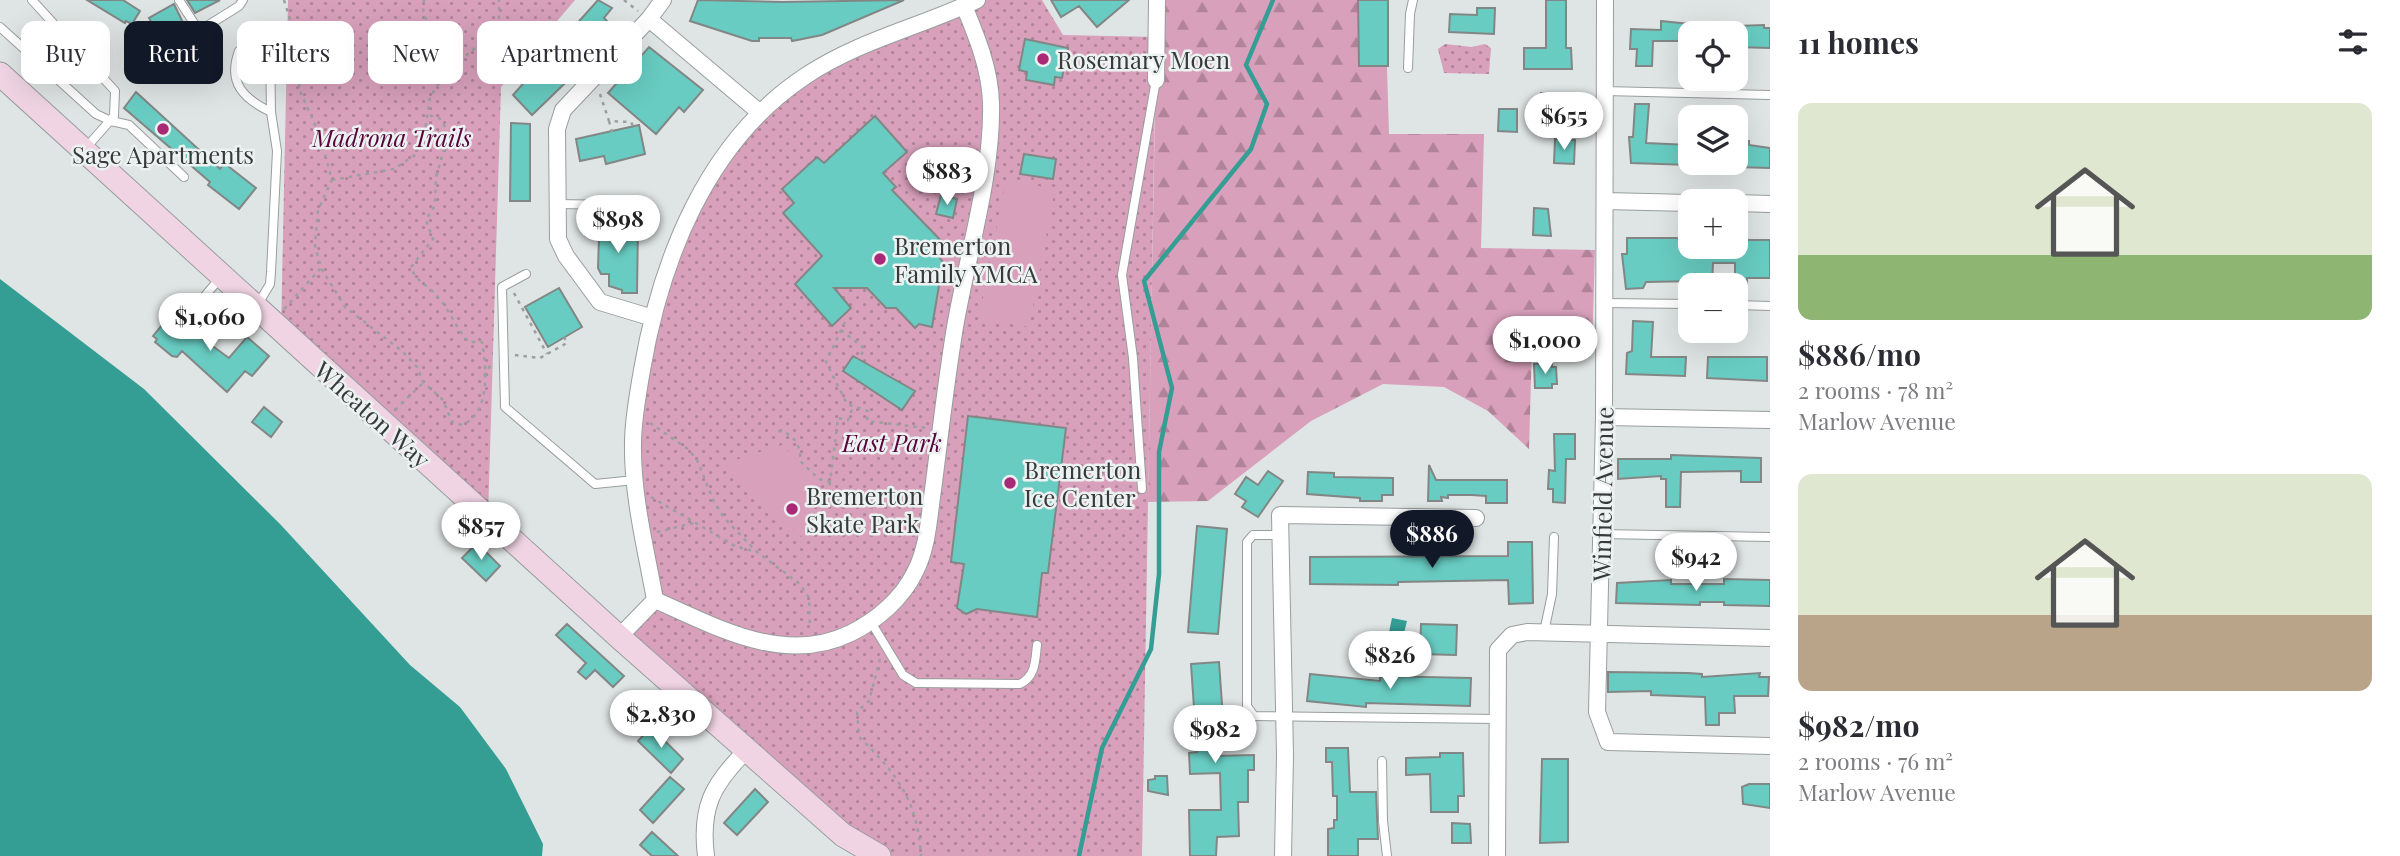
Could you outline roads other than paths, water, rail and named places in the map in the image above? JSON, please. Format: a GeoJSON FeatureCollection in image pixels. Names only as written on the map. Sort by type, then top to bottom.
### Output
{"type":"FeatureCollection","features":[{"type":"Feature","properties":{"kind":"main road","name":"Wheaton Way"},"geometry":{"type":"LineString","coordinates":[[0,74],[619,637],[843,835],[879,856]]}},
{"type":"Feature","properties":{"kind":"street"},"geometry":{"type":"LineString","coordinates":[[653,318],[600,302],[566,256],[558,239],[557,129],[560,115],[649,19],[663,0]]}},
{"type":"Feature","properties":{"kind":"street"},"geometry":{"type":"LineString","coordinates":[[1156,80],[1157,0]]}},
{"type":"Feature","properties":{"kind":"street","name":"Winfield Avenue"},"geometry":{"type":"LineString","coordinates":[[1605,0],[1604,303],[1610,417],[1601,534],[1597,712],[1608,742],[1770,747]]}},
{"type":"Feature","properties":{"kind":"street"},"geometry":{"type":"LineString","coordinates":[[971,3],[986,69],[991,121],[922,558],[907,587],[871,622],[836,639],[807,645],[777,645],[749,639],[655,600],[635,484],[635,416],[653,318],[680,235],[700,194],[734,142],[759,112],[804,77],[854,48],[971,3]]}},
{"type":"Feature","properties":{"kind":"street"},"geometry":{"type":"LineString","coordinates":[[649,19],[759,112]]}},
{"type":"Feature","properties":{"kind":"street"},"geometry":{"type":"LineString","coordinates":[[1605,201],[1678,203]]}},
{"type":"Feature","properties":{"kind":"street"},"geometry":{"type":"LineString","coordinates":[[1748,203],[1770,204]]}},
{"type":"Feature","properties":{"kind":"street"},"geometry":{"type":"LineString","coordinates":[[1610,417],[1770,420]]}},
{"type":"Feature","properties":{"kind":"street"},"geometry":{"type":"LineString","coordinates":[[1283,856],[1284,715],[1280,515],[1476,518]]}},
{"type":"Feature","properties":{"kind":"street"},"geometry":{"type":"LineString","coordinates":[[619,637],[655,600]]}},
{"type":"Feature","properties":{"kind":"street"},"geometry":{"type":"LineString","coordinates":[[1497,856],[1498,650],[1512,635],[1600,631],[1770,638]]}},
{"type":"Feature","properties":{"kind":"street"},"geometry":{"type":"LineString","coordinates":[[706,856],[703,835],[705,807],[721,777],[747,750]]}},
{"type":"Feature","properties":{"kind":"lane"},"geometry":{"type":"LineString","coordinates":[[32,0],[111,84],[116,110],[111,121],[84,150]]}},
{"type":"Feature","properties":{"kind":"lane"},"geometry":{"type":"LineString","coordinates":[[179,0],[199,32],[239,6],[243,0]]}},
{"type":"Feature","properties":{"kind":"lane"},"geometry":{"type":"LineString","coordinates":[[1408,68],[1413,0]]}},
{"type":"Feature","properties":{"kind":"lane"},"geometry":{"type":"LineString","coordinates":[[0,27],[96,114],[129,125],[184,177]]}},
{"type":"Feature","properties":{"kind":"lane"},"geometry":{"type":"LineString","coordinates":[[264,314],[271,272],[277,150],[271,112],[271,44],[256,38],[239,51],[234,74],[237,88],[250,102],[271,112]]}},
{"type":"Feature","properties":{"kind":"lane"},"geometry":{"type":"LineString","coordinates":[[1142,489],[1133,358],[1122,275],[1156,80]]}},
{"type":"Feature","properties":{"kind":"lane"},"geometry":{"type":"LineString","coordinates":[[1605,92],[1770,95]]}},
{"type":"Feature","properties":{"kind":"lane"},"geometry":{"type":"LineString","coordinates":[[557,204],[617,205]]}},
{"type":"Feature","properties":{"kind":"lane"},"geometry":{"type":"LineString","coordinates":[[526,274],[502,288],[505,407],[595,484],[635,484]]}},
{"type":"Feature","properties":{"kind":"lane"},"geometry":{"type":"LineString","coordinates":[[188,316],[222,275]]}},
{"type":"Feature","properties":{"kind":"lane"},"geometry":{"type":"LineString","coordinates":[[1604,303],[1678,304]]}},
{"type":"Feature","properties":{"kind":"lane"},"geometry":{"type":"LineString","coordinates":[[1748,305],[1770,306]]}},
{"type":"Feature","properties":{"kind":"lane"},"geometry":{"type":"LineString","coordinates":[[1601,534],[1770,537]]}},
{"type":"Feature","properties":{"kind":"lane"},"geometry":{"type":"LineString","coordinates":[[1282,535],[1253,535],[1247,541],[1247,706],[1254,716],[1498,719]]}},
{"type":"Feature","properties":{"kind":"lane"},"geometry":{"type":"LineString","coordinates":[[1544,632],[1552,594],[1554,537]]}},
{"type":"Feature","properties":{"kind":"lane"},"geometry":{"type":"LineString","coordinates":[[871,622],[903,675],[915,683],[1007,684],[1028,680],[1034,667],[1037,645]]}},
{"type":"Feature","properties":{"kind":"lane"},"geometry":{"type":"LineString","coordinates":[[1382,761],[1383,821],[1387,856]]}},
{"type":"Feature","properties":{"kind":"water"},"geometry":{"type":"Polygon","coordinates":[[[0,279],[144,389],[280,524],[410,665],[460,707],[506,769],[543,844],[542,856],[0,856],[0,279]]]}},
{"type":"Feature","properties":{"kind":"water"},"geometry":{"type":"Polygon","coordinates":[[[1392,618],[1407,621],[1400,649],[1386,646],[1392,618]]]}},
{"type":"Feature","properties":{"kind":"waterway"},"geometry":{"type":"LineString","coordinates":[[1079,856],[1102,748],[1151,649],[1159,574],[1159,452],[1172,388],[1144,281],[1251,149],[1267,104],[1246,65],[1273,0]]}},
{"type":"Feature","properties":{"kind":"place","name":"Rosemary Moen"},"geometry":{"type":"Point","coordinates":[1043,59]}},
{"type":"Feature","properties":{"kind":"place","name":"Sage Apartments"},"geometry":{"type":"Point","coordinates":[163,129]}},
{"type":"Feature","properties":{"kind":"place","name":"Bremerton Family YMCA"},"geometry":{"type":"Point","coordinates":[880,259]}},
{"type":"Feature","properties":{"kind":"place","name":"Bremerton Ice Center"},"geometry":{"type":"Point","coordinates":[1010,483]}},
{"type":"Feature","properties":{"kind":"place","name":"Bremerton Skate Park"},"geometry":{"type":"Point","coordinates":[792,509]}},
{"type":"Feature","properties":{"kind":"park label","name":"Madrona Trails"},"geometry":{"type":"Point","coordinates":[392,137]}},
{"type":"Feature","properties":{"kind":"park label","name":"East Park"},"geometry":{"type":"Point","coordinates":[892,442]}}]}
